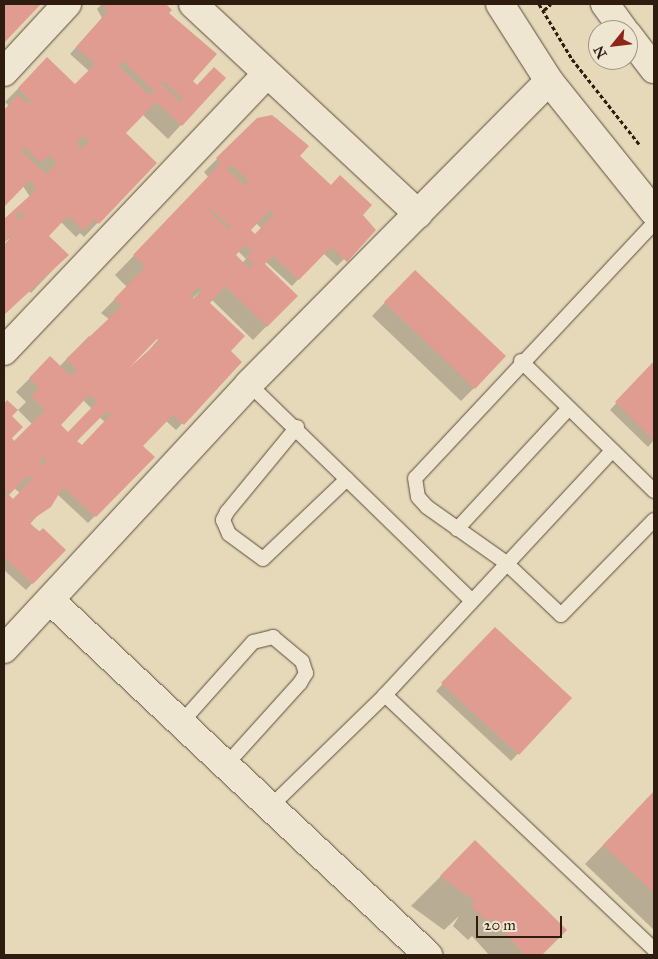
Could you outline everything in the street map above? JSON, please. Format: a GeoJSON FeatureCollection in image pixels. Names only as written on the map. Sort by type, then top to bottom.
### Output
{"type":"FeatureCollection","features":[{"type":"Feature","properties":{"kind":"street"},"geometry":{"type":"LineString","coordinates":[[4,72],[67,4]]}},
{"type":"Feature","properties":{"kind":"street"},"geometry":{"type":"LineString","coordinates":[[193,4],[418,214]]}},
{"type":"Feature","properties":{"kind":"street"},"geometry":{"type":"LineString","coordinates":[[500,4],[548,81],[654,212]]}},
{"type":"Feature","properties":{"kind":"street"},"geometry":{"type":"LineString","coordinates":[[619,18],[654,69]]}},
{"type":"Feature","properties":{"kind":"street"},"geometry":{"type":"LineString","coordinates":[[4,351],[268,74]]}},
{"type":"Feature","properties":{"kind":"street"},"geometry":{"type":"LineString","coordinates":[[7,639],[50,600],[249,384],[548,81]]}},
{"type":"Feature","properties":{"kind":"street"},"geometry":{"type":"LineString","coordinates":[[50,600],[428,955]]}},
{"type":"Feature","properties":{"kind":"lane"},"geometry":{"type":"LineString","coordinates":[[654,223],[521,361],[415,478],[418,498],[457,529],[505,562],[561,615],[654,520]]}},
{"type":"Feature","properties":{"kind":"lane"},"geometry":{"type":"LineString","coordinates":[[521,361],[611,452],[654,491]]}},
{"type":"Feature","properties":{"kind":"lane"},"geometry":{"type":"LineString","coordinates":[[249,384],[297,427],[347,479],[471,600]]}},
{"type":"Feature","properties":{"kind":"lane"},"geometry":{"type":"LineString","coordinates":[[457,529],[568,409]]}},
{"type":"Feature","properties":{"kind":"lane"},"geometry":{"type":"LineString","coordinates":[[297,427],[226,512],[223,520],[229,534],[258,558],[270,556],[347,479]]}},
{"type":"Feature","properties":{"kind":"lane"},"geometry":{"type":"LineString","coordinates":[[270,808],[385,695],[505,562],[611,452]]}},
{"type":"Feature","properties":{"kind":"lane"},"geometry":{"type":"LineString","coordinates":[[180,724],[253,642],[273,637],[302,661],[306,673],[300,683],[225,766]]}},
{"type":"Feature","properties":{"kind":"lane"},"geometry":{"type":"LineString","coordinates":[[385,695],[654,950]]}},
{"type":"Feature","properties":{"kind":"path"},"geometry":{"type":"LineString","coordinates":[[539,4],[572,59],[644,150]]}},
{"type":"Feature","properties":{"kind":"building"},"geometry":{"type":"Polygon","coordinates":[[[4,4],[41,4],[4,43],[4,4]]]}},
{"type":"Feature","properties":{"kind":"building"},"geometry":{"type":"Polygon","coordinates":[[[103,4],[166,4],[172,10],[169,13],[217,54],[193,81],[197,85],[214,67],[226,78],[182,126],[156,102],[126,133],[157,163],[99,224],[94,220],[84,231],[68,216],[49,236],[69,255],[5,314],[4,245],[22,226],[4,243],[4,219],[36,190],[30,180],[4,207],[4,110],[18,95],[28,104],[31,101],[18,88],[47,57],[75,84],[95,64],[76,47],[108,11],[103,4]],[[123,61],[119,66],[149,95],[154,91],[123,61]],[[164,81],[161,83],[180,102],[183,99],[164,81]],[[83,136],[76,143],[82,149],[89,142],[83,136]],[[24,147],[21,151],[46,174],[57,163],[49,155],[41,163],[24,147]],[[22,211],[15,216],[19,220],[25,214],[22,211]]]}},
{"type":"Feature","properties":{"kind":"building"},"geometry":{"type":"Polygon","coordinates":[[[272,115],[309,146],[300,156],[331,185],[340,175],[372,205],[363,215],[376,230],[347,262],[331,247],[299,280],[273,256],[265,264],[298,296],[267,327],[225,286],[210,303],[245,336],[231,351],[242,362],[184,425],[173,415],[143,446],[155,457],[96,517],[63,487],[51,507],[30,523],[39,532],[43,528],[66,550],[33,584],[4,557],[4,498],[8,494],[4,491],[4,404],[7,400],[18,410],[12,416],[23,427],[12,438],[14,441],[45,410],[31,396],[39,388],[29,378],[50,356],[71,376],[77,370],[66,359],[122,306],[114,299],[145,267],[133,255],[221,163],[216,158],[257,118],[272,115]],[[232,165],[227,169],[244,185],[249,181],[232,165]],[[211,209],[209,211],[229,230],[231,228],[211,209]],[[270,210],[251,230],[255,234],[274,214],[270,210]],[[245,245],[236,255],[249,268],[253,264],[246,257],[252,252],[245,245]],[[198,287],[190,295],[194,299],[202,291],[198,287]],[[157,339],[129,368],[159,341],[157,339]],[[90,394],[61,425],[68,432],[97,402],[90,394]],[[107,411],[77,441],[82,445],[111,414],[107,411]],[[44,457],[39,464],[41,466],[47,460],[44,457]],[[28,475],[9,495],[13,499],[32,479],[28,475]]]}},
{"type":"Feature","properties":{"kind":"building"},"geometry":{"type":"Polygon","coordinates":[[[415,270],[506,356],[475,389],[384,302],[415,270]]]}},
{"type":"Feature","properties":{"kind":"building"},"geometry":{"type":"Polygon","coordinates":[[[654,361],[654,440],[615,402],[654,361]]]}},
{"type":"Feature","properties":{"kind":"building"},"geometry":{"type":"Polygon","coordinates":[[[495,627],[572,698],[519,755],[441,683],[495,627]]]}},
{"type":"Feature","properties":{"kind":"building"},"geometry":{"type":"Polygon","coordinates":[[[654,791],[654,893],[603,845],[654,791]]]}},
{"type":"Feature","properties":{"kind":"building"},"geometry":{"type":"Polygon","coordinates":[[[475,840],[567,930],[542,955],[525,955],[492,918],[488,922],[471,906],[475,901],[440,876],[475,840]]]}}]}
